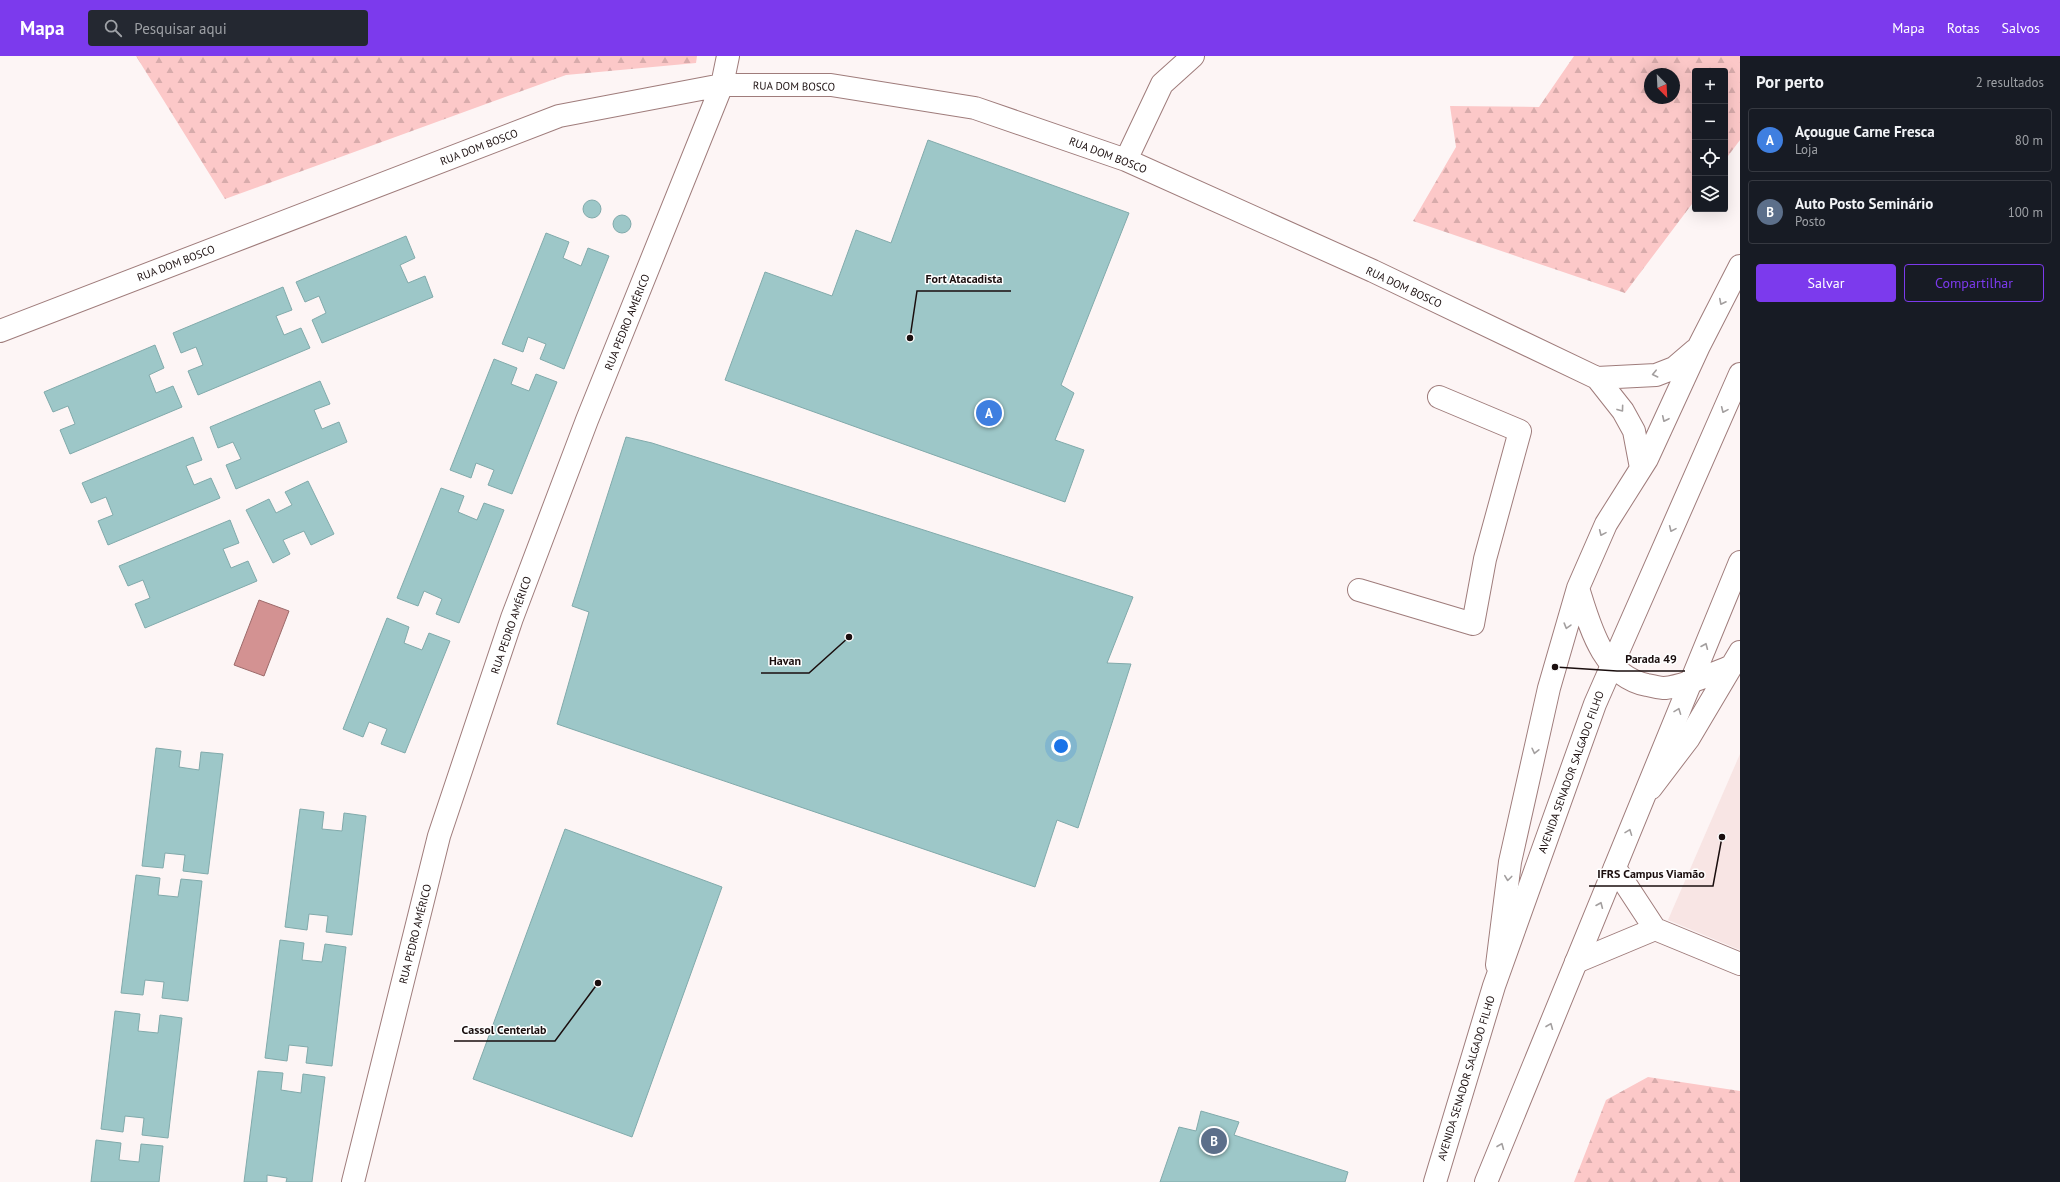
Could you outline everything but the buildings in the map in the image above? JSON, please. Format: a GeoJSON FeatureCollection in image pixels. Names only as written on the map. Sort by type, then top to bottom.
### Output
{"type":"FeatureCollection","features":[{"type":"Feature","properties":{"kind":"street","name":"RUA PEDRO AMÉRICO"},"geometry":{"type":"LineString","coordinates":[[353,1182],[440,836],[510,625],[587,420],[722,85],[728,56]]}},
{"type":"Feature","properties":{"kind":"street"},"geometry":{"type":"LineString","coordinates":[[1126,160],[1162,84],[1194,56]]}},
{"type":"Feature","properties":{"kind":"street","name":"RUA DOM BOSCO"},"geometry":{"type":"LineString","coordinates":[[0,331],[559,116],[722,85],[831,85],[975,108],[1126,160],[1373,272],[1597,378],[1623,410],[1634,431],[1641,468]]}},
{"type":"Feature","properties":{"kind":"street"},"geometry":{"type":"LineString","coordinates":[[1494,986],[1510,862],[1549,688],[1578,588],[1606,524],[1641,468],[1699,346],[1740,267]]}},
{"type":"Feature","properties":{"kind":"street","name":"RUA DOM BOSCO"},"geometry":{"type":"LineString","coordinates":[[1597,378],[1656,375],[1674,368],[1699,346]]}},
{"type":"Feature","properties":{"kind":"street","name":"AVENIDA SENADOR SALGADO FILHO"},"geometry":{"type":"LineString","coordinates":[[1435,1182],[1494,986],[1595,704],[1611,664],[1740,374]]}},
{"type":"Feature","properties":{"kind":"street"},"geometry":{"type":"LineString","coordinates":[[1359,590],[1472,624],[1485,559],[1520,431],[1439,397]]}},
{"type":"Feature","properties":{"kind":"street"},"geometry":{"type":"LineString","coordinates":[[1486,1182],[1615,868],[1689,682],[1740,562]]}},
{"type":"Feature","properties":{"kind":"street"},"geometry":{"type":"LineString","coordinates":[[1578,588],[1593,634],[1611,664],[1625,677],[1643,684],[1664,688],[1689,682],[1735,660]]}},
{"type":"Feature","properties":{"kind":"street"},"geometry":{"type":"LineString","coordinates":[[1642,800],[1689,738],[1735,660]]}},
{"type":"Feature","properties":{"kind":"street"},"geometry":{"type":"LineString","coordinates":[[1615,868],[1655,929],[1740,964]]}},
{"type":"Feature","properties":{"kind":"street"},"geometry":{"type":"LineString","coordinates":[[1576,962],[1655,929]]}},
{"type":"Feature","properties":{"kind":"shaded area"},"geometry":{"type":"Polygon","coordinates":[[[259,600],[289,611],[264,676],[234,665],[259,600]]]}},
{"type":"Feature","properties":{"kind":"shaded area"},"geometry":{"type":"Polygon","coordinates":[[[1740,754],[1740,950],[1668,920],[1740,754]]]}},
{"type":"Feature","properties":{"kind":"green space"},"geometry":{"type":"Polygon","coordinates":[[[136,56],[697,56],[696,63],[566,75],[225,199],[136,56]]]}},
{"type":"Feature","properties":{"kind":"green space"},"geometry":{"type":"Polygon","coordinates":[[[1574,56],[1740,56],[1740,140],[1728,156],[1728,68],[1692,68],[1692,204],[1625,293],[1413,221],[1456,147],[1450,106],[1539,107],[1574,56]]]}},
{"type":"Feature","properties":{"kind":"green space"},"geometry":{"type":"Polygon","coordinates":[[[1648,1077],[1740,1091],[1740,1182],[1574,1182],[1606,1100],[1648,1077]]]}},
{"type":"Feature","properties":{"kind":"place","name":"Fort Atacadista"},"geometry":{"type":"Point","coordinates":[910,338]}},
{"type":"Feature","properties":{"kind":"place","name":"Açougue Carne Fresca"},"geometry":{"type":"Point","coordinates":[989,413]}},
{"type":"Feature","properties":{"kind":"place","name":"Havan"},"geometry":{"type":"Point","coordinates":[849,637]}},
{"type":"Feature","properties":{"kind":"place","name":"Parada 49"},"geometry":{"type":"Point","coordinates":[1555,667]}},
{"type":"Feature","properties":{"kind":"place","name":"IFRS Campus Viamão"},"geometry":{"type":"Point","coordinates":[1722,837]}},
{"type":"Feature","properties":{"kind":"place","name":"Cassol Centerlab"},"geometry":{"type":"Point","coordinates":[598,983]}},
{"type":"Feature","properties":{"kind":"place","name":"Auto Posto Seminário"},"geometry":{"type":"Point","coordinates":[1214,1141]}}]}
